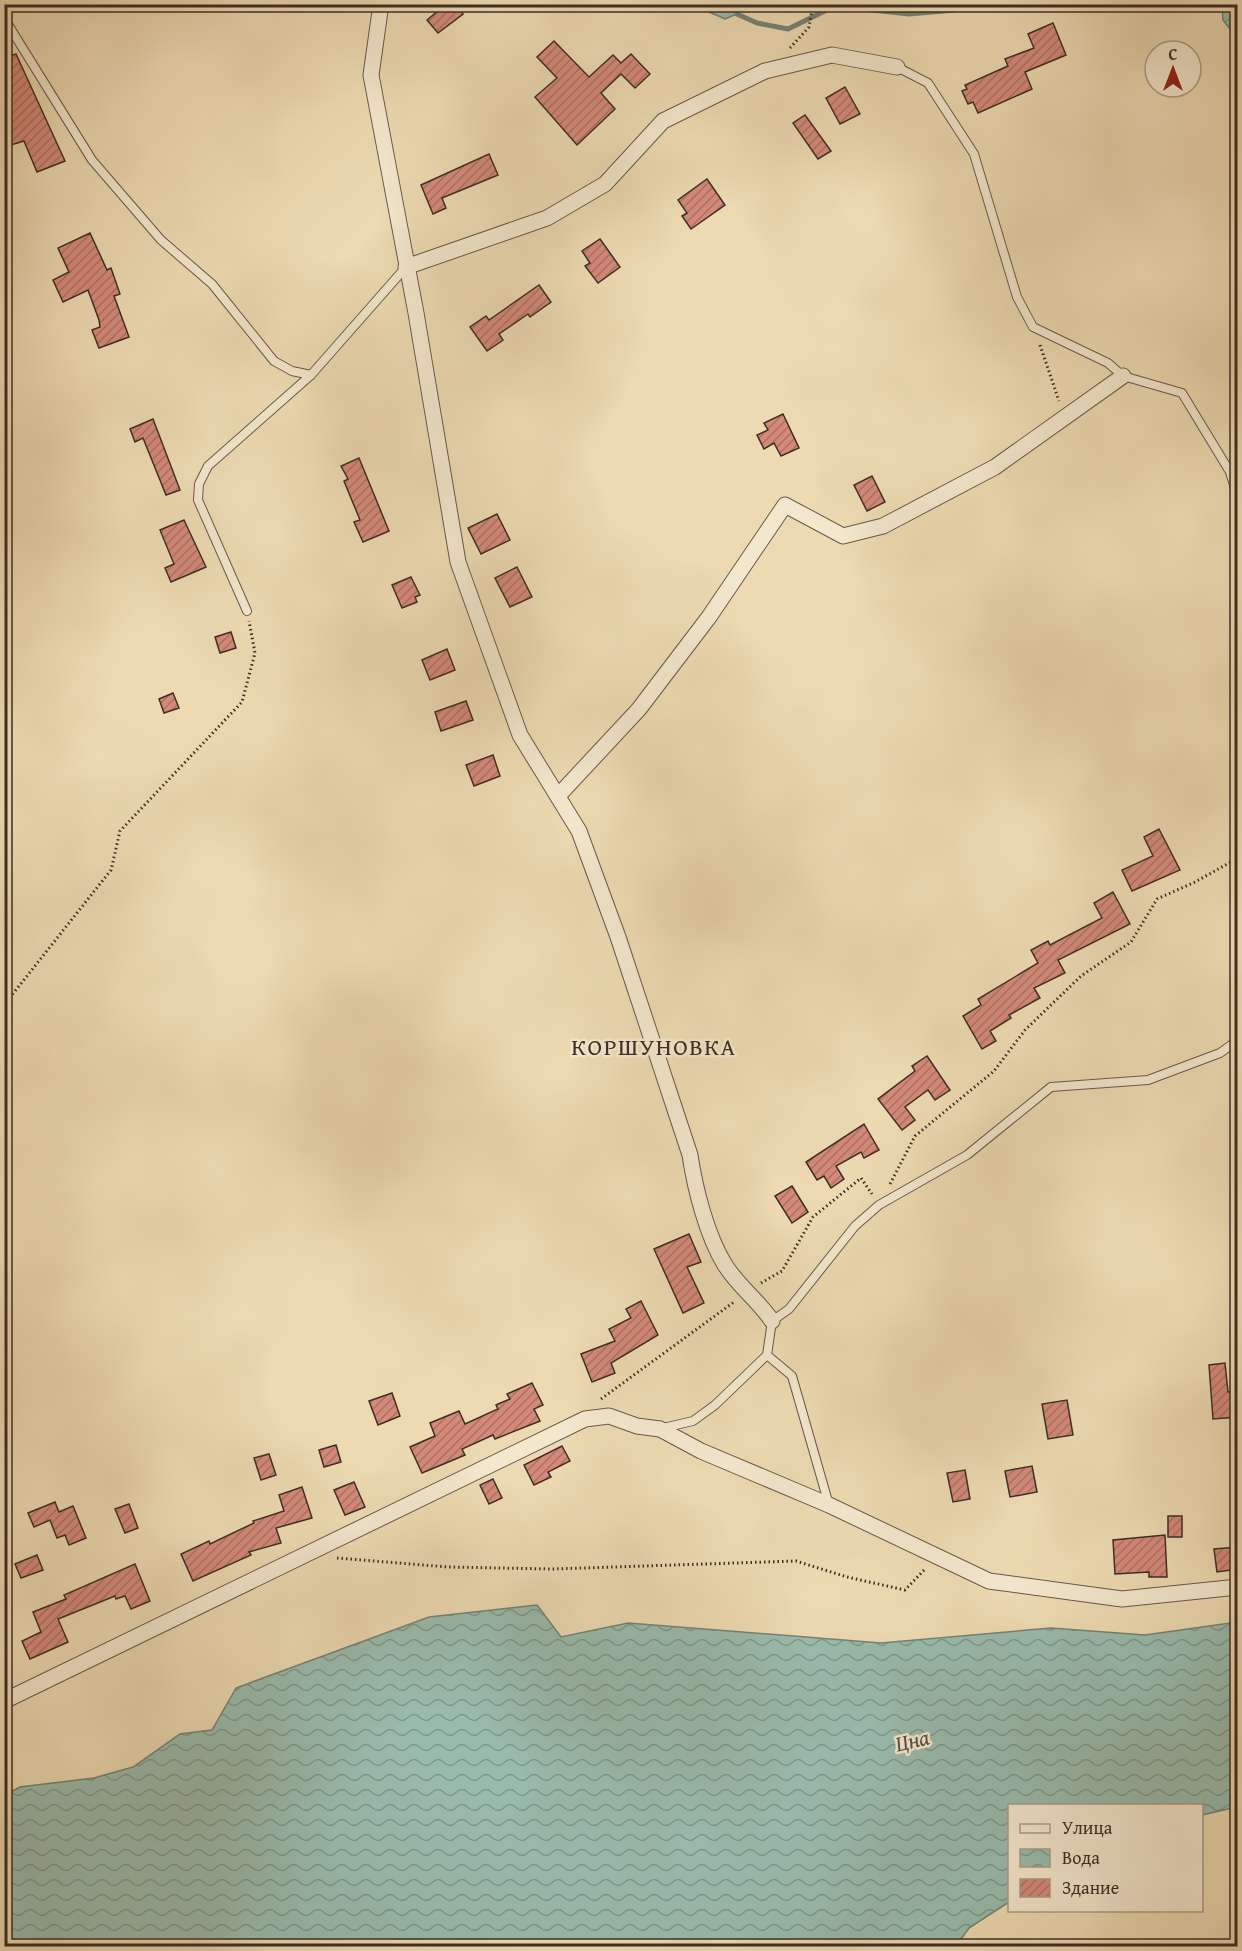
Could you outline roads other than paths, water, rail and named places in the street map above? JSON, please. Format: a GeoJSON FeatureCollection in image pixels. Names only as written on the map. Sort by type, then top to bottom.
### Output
{"type":"FeatureCollection","features":[{"type":"Feature","properties":{"kind":"street"},"geometry":{"type":"LineString","coordinates":[[381,4],[370,75],[416,313],[458,562],[520,735],[579,831],[618,938],[690,1155],[695,1193],[725,1265],[772,1321]]}},
{"type":"Feature","properties":{"kind":"street"},"geometry":{"type":"LineString","coordinates":[[406,267],[547,218],[606,184],[663,121],[765,71],[832,55],[897,67]]}},
{"type":"Feature","properties":{"kind":"street"},"geometry":{"type":"LineString","coordinates":[[558,796],[639,709],[709,616],[786,505],[843,536],[883,526],[995,467],[1123,376]]}},
{"type":"Feature","properties":{"kind":"street"},"geometry":{"type":"LineString","coordinates":[[4,1701],[307,1556],[585,1419],[609,1416],[637,1426],[660,1429],[701,1451],[829,1505],[989,1581],[1122,1599],[1238,1587]]}},
{"type":"Feature","properties":{"kind":"lane"},"geometry":{"type":"LineString","coordinates":[[4,18],[92,160],[161,240],[212,284],[274,361],[292,371],[311,375]]}},
{"type":"Feature","properties":{"kind":"lane"},"geometry":{"type":"LineString","coordinates":[[897,67],[928,83],[974,154],[1017,297],[1032,327],[1108,363],[1123,376],[1182,393],[1230,472],[1238,498]]}},
{"type":"Feature","properties":{"kind":"lane"},"geometry":{"type":"LineString","coordinates":[[247,610],[198,500],[199,484],[208,466],[311,375],[406,267]]}},
{"type":"Feature","properties":{"kind":"lane"},"geometry":{"type":"LineString","coordinates":[[660,1429],[693,1421],[715,1405],[767,1355],[772,1321],[789,1309],[855,1226],[879,1205],[967,1155],[1051,1087],[1148,1080],[1220,1053],[1238,1040]]}},
{"type":"Feature","properties":{"kind":"lane"},"geometry":{"type":"LineString","coordinates":[[767,1355],[792,1377],[829,1505]]}},
{"type":"Feature","properties":{"kind":"water"},"geometry":{"type":"Polygon","coordinates":[[[693,5],[739,5],[737,14],[725,19],[693,5]]]}},
{"type":"Feature","properties":{"kind":"water"},"geometry":{"type":"Polygon","coordinates":[[[1222,5],[1237,5],[1237,38],[1223,20],[1222,5]]]}},
{"type":"Feature","properties":{"kind":"water","name":"Цна"},"geometry":{"type":"Polygon","coordinates":[[[537,1605],[561,1637],[628,1623],[881,1643],[1051,1628],[1145,1635],[1237,1622],[1237,1807],[1203,1815],[1203,1804],[1008,1804],[1008,1903],[969,1928],[956,1946],[5,1946],[5,1795],[20,1787],[94,1778],[133,1767],[180,1734],[212,1730],[236,1688],[429,1617],[537,1605]]]}},
{"type":"Feature","properties":{"kind":"waterway"},"geometry":{"type":"LineString","coordinates":[[737,14],[757,23],[788,29],[835,6],[909,14],[955,10],[967,4]]}},
{"type":"Feature","properties":{"kind":"district","name":"КОРШУНОВКА"},"geometry":{"type":"Point","coordinates":[654,1046]}}]}
